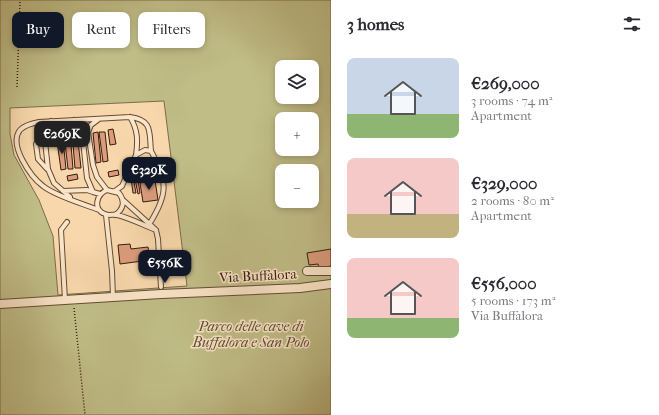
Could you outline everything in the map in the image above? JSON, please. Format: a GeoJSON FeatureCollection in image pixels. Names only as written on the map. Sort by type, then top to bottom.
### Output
{"type":"FeatureCollection","features":[{"type":"Feature","properties":{"kind":"street","name":"Via Buffalora"},"geometry":{"type":"LineString","coordinates":[[307,271],[331,271]]}},
{"type":"Feature","properties":{"kind":"street","name":"Via Buffalora"},"geometry":{"type":"LineString","coordinates":[[0,304],[113,297],[161,290],[300,288],[331,284]]}},
{"type":"Feature","properties":{"kind":"lane"},"geometry":{"type":"LineString","coordinates":[[115,191],[122,186],[136,155],[138,143],[137,130],[130,117]]}},
{"type":"Feature","properties":{"kind":"lane"},"geometry":{"type":"LineString","coordinates":[[150,223],[162,204],[164,192],[161,174],[151,151],[146,121],[141,118],[130,117],[51,121],[28,124],[20,131],[16,142],[23,160],[32,176],[44,187],[99,210],[106,215],[115,215],[156,230]]}},
{"type":"Feature","properties":{"kind":"lane"},"geometry":{"type":"LineString","coordinates":[[99,119],[91,125],[88,132],[93,165],[97,177],[107,190]]}},
{"type":"Feature","properties":{"kind":"lane"},"geometry":{"type":"LineString","coordinates":[[74,120],[79,125],[82,132],[87,178],[93,192]]}},
{"type":"Feature","properties":{"kind":"lane"},"geometry":{"type":"LineString","coordinates":[[48,169],[38,159],[36,144],[51,121]]}},
{"type":"Feature","properties":{"kind":"lane"},"geometry":{"type":"LineString","coordinates":[[44,132],[48,169],[54,182],[74,200]]}},
{"type":"Feature","properties":{"kind":"lane"},"geometry":{"type":"LineString","coordinates":[[136,155],[145,150],[151,151]]}},
{"type":"Feature","properties":{"kind":"lane"},"geometry":{"type":"LineString","coordinates":[[63,191],[87,190],[100,194]]}},
{"type":"Feature","properties":{"kind":"lane"},"geometry":{"type":"LineString","coordinates":[[99,210],[97,202],[100,194],[107,190],[115,191],[156,230],[158,239],[161,290]]}},
{"type":"Feature","properties":{"kind":"lane"},"geometry":{"type":"LineString","coordinates":[[115,215],[122,209],[123,200]]}},
{"type":"Feature","properties":{"kind":"lane"},"geometry":{"type":"LineString","coordinates":[[106,215],[113,297]]}},
{"type":"Feature","properties":{"kind":"lane"},"geometry":{"type":"LineString","coordinates":[[67,222],[61,230],[69,300]]}},
{"type":"Feature","properties":{"kind":"path"},"geometry":{"type":"LineString","coordinates":[[17,87],[20,0]]}},
{"type":"Feature","properties":{"kind":"path"},"geometry":{"type":"LineString","coordinates":[[69,300],[85,415]]}},
{"type":"Feature","properties":{"kind":"green space","name":"Parco delle cave di Buffalora e San Polo"},"geometry":{"type":"Polygon","coordinates":[[[0,0],[331,0],[331,415],[0,415],[0,0]],[[164,101],[10,108],[10,134],[14,155],[39,200],[53,236],[58,295],[187,286],[164,101]]]}},
{"type":"Feature","properties":{"kind":"building"},"geometry":{"type":"Polygon","coordinates":[[[113,129],[116,144],[110,145],[108,130],[113,129]]]}},
{"type":"Feature","properties":{"kind":"building"},"geometry":{"type":"Polygon","coordinates":[[[77,132],[81,168],[75,168],[72,133],[77,132]]]}},
{"type":"Feature","properties":{"kind":"building"},"geometry":{"type":"Polygon","coordinates":[[[98,132],[101,162],[96,163],[93,133],[98,132]]]}},
{"type":"Feature","properties":{"kind":"building"},"geometry":{"type":"Polygon","coordinates":[[[99,132],[105,132],[108,161],[103,162],[99,132]]]}},
{"type":"Feature","properties":{"kind":"building"},"geometry":{"type":"Polygon","coordinates":[[[70,133],[73,169],[68,169],[64,134],[70,133]]]}},
{"type":"Feature","properties":{"kind":"building"},"geometry":{"type":"Polygon","coordinates":[[[63,140],[66,169],[61,170],[57,141],[63,140]]]}},
{"type":"Feature","properties":{"kind":"building"},"geometry":{"type":"Polygon","coordinates":[[[118,170],[119,175],[109,177],[108,172],[118,170]]]}},
{"type":"Feature","properties":{"kind":"building"},"geometry":{"type":"Polygon","coordinates":[[[152,170],[153,174],[140,176],[139,173],[152,170]]]}},
{"type":"Feature","properties":{"kind":"building"},"geometry":{"type":"Polygon","coordinates":[[[137,173],[140,193],[138,194],[134,174],[137,173]]]}},
{"type":"Feature","properties":{"kind":"building"},"geometry":{"type":"Polygon","coordinates":[[[77,174],[78,179],[68,181],[67,176],[77,174]]]}},
{"type":"Feature","properties":{"kind":"building"},"geometry":{"type":"Polygon","coordinates":[[[154,176],[154,179],[139,181],[139,178],[154,176]]]}},
{"type":"Feature","properties":{"kind":"building"},"geometry":{"type":"Polygon","coordinates":[[[133,177],[136,193],[133,193],[131,178],[133,177]]]}},
{"type":"Feature","properties":{"kind":"building"},"geometry":{"type":"Polygon","coordinates":[[[155,180],[158,200],[143,202],[140,183],[155,180]]]}},
{"type":"Feature","properties":{"kind":"building"},"geometry":{"type":"Polygon","coordinates":[[[130,244],[131,249],[148,247],[150,260],[120,264],[118,245],[130,244]]]}},
{"type":"Feature","properties":{"kind":"building"},"geometry":{"type":"Polygon","coordinates":[[[331,249],[331,266],[319,268],[318,264],[309,265],[307,253],[331,249]]]}}]}
